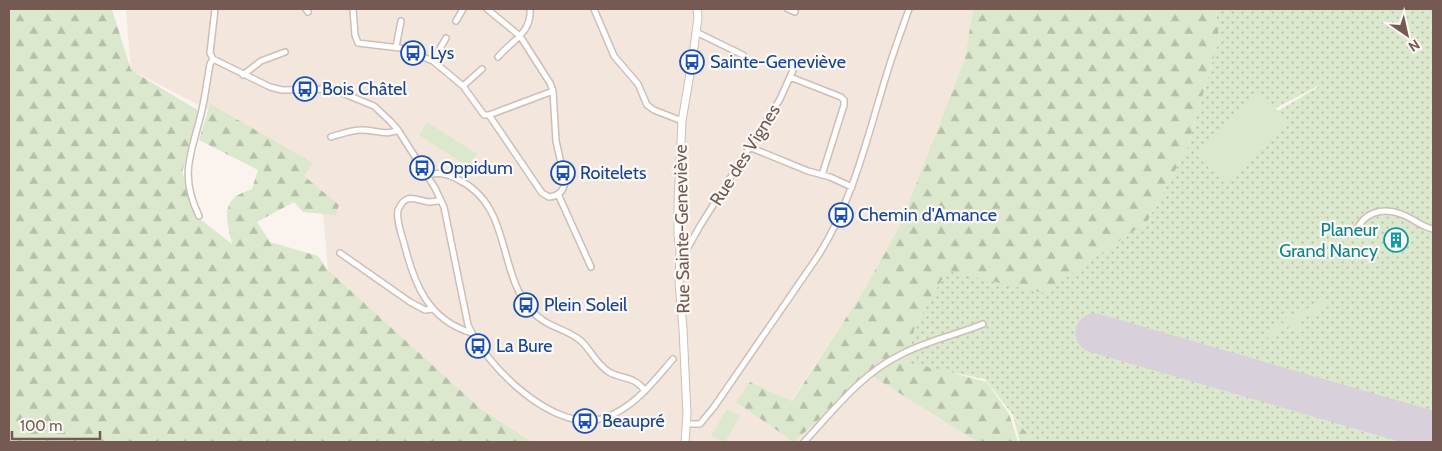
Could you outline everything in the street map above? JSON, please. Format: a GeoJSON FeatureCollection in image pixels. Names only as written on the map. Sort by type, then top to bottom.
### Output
{"type":"FeatureCollection","features":[{"type":"Feature","properties":{"kind":"street"},"geometry":{"type":"LineString","coordinates":[[216,9],[210,53],[213,59],[243,75],[274,88],[324,89],[355,97],[379,110],[398,130],[441,200],[446,215],[468,325],[486,356],[507,378],[532,398],[562,416],[582,421],[602,419],[630,405],[673,359]]}},
{"type":"Feature","properties":{"kind":"street"},"geometry":{"type":"LineString","coordinates":[[353,9],[355,35],[358,43],[396,47],[433,61],[463,86],[486,116],[553,92]]}},
{"type":"Feature","properties":{"kind":"street"},"geometry":{"type":"LineString","coordinates":[[456,21],[463,9]]}},
{"type":"Feature","properties":{"kind":"street"},"geometry":{"type":"LineString","coordinates":[[487,9],[520,36],[550,83],[553,92],[555,136],[564,182],[564,186],[558,194],[549,197],[542,193],[489,115]]}},
{"type":"Feature","properties":{"kind":"street"},"geometry":{"type":"LineString","coordinates":[[498,56],[524,32],[530,9]]}},
{"type":"Feature","properties":{"kind":"street"},"geometry":{"type":"LineString","coordinates":[[594,9],[614,56],[638,84],[647,105],[654,110],[682,121]]}},
{"type":"Feature","properties":{"kind":"street","name":"Rue Sainte-Geneviève"},"geometry":{"type":"LineString","coordinates":[[685,442],[687,424],[683,328],[678,283],[680,247],[678,203],[682,121],[699,9]]}},
{"type":"Feature","properties":{"kind":"street"},"geometry":{"type":"LineString","coordinates":[[788,9],[795,12]]}},
{"type":"Feature","properties":{"kind":"street"},"geometry":{"type":"LineString","coordinates":[[687,424],[698,424],[701,422],[732,382],[818,256],[838,221],[852,187],[888,69],[909,9]]}},
{"type":"Feature","properties":{"kind":"street"},"geometry":{"type":"LineString","coordinates":[[396,47],[401,21]]}},
{"type":"Feature","properties":{"kind":"street"},"geometry":{"type":"LineString","coordinates":[[696,32],[744,55]]}},
{"type":"Feature","properties":{"kind":"street"},"geometry":{"type":"LineString","coordinates":[[433,61],[446,38]]}},
{"type":"Feature","properties":{"kind":"street"},"geometry":{"type":"LineString","coordinates":[[243,75],[261,61],[284,52]]}},
{"type":"Feature","properties":{"kind":"street"},"geometry":{"type":"LineString","coordinates":[[199,216],[188,184],[188,160],[202,112],[210,64],[213,59]]}},
{"type":"Feature","properties":{"kind":"street","name":"Rue des Vignes"},"geometry":{"type":"LineString","coordinates":[[680,247],[693,240],[780,99],[794,68]]}},
{"type":"Feature","properties":{"kind":"street"},"geometry":{"type":"LineString","coordinates":[[463,86],[482,69]]}},
{"type":"Feature","properties":{"kind":"street"},"geometry":{"type":"LineString","coordinates":[[790,77],[841,96],[844,100],[822,175]]}},
{"type":"Feature","properties":{"kind":"street"},"geometry":{"type":"LineString","coordinates":[[330,137],[358,130],[390,133],[398,130]]}},
{"type":"Feature","properties":{"kind":"street"},"geometry":{"type":"LineString","coordinates":[[749,147],[808,172],[822,175],[852,187]]}},
{"type":"Feature","properties":{"kind":"street"},"geometry":{"type":"LineString","coordinates":[[427,176],[439,173],[460,180],[481,197],[495,218],[513,280],[524,301],[534,313],[552,327],[570,333],[580,340],[605,369],[614,375],[636,382],[645,391]]}},
{"type":"Feature","properties":{"kind":"street"},"geometry":{"type":"LineString","coordinates":[[558,194],[591,267]]}},
{"type":"Feature","properties":{"kind":"street"},"geometry":{"type":"LineString","coordinates":[[441,200],[432,202],[410,198],[402,204],[397,213],[411,273],[416,284],[437,315],[456,327],[472,333]]}},
{"type":"Feature","properties":{"kind":"street"},"geometry":{"type":"LineString","coordinates":[[1356,232],[1359,223],[1367,216],[1382,212],[1402,214],[1433,229]]}},
{"type":"Feature","properties":{"kind":"street"},"geometry":{"type":"LineString","coordinates":[[340,253],[410,302],[425,310],[432,308]]}},
{"type":"Feature","properties":{"kind":"street"},"geometry":{"type":"LineString","coordinates":[[804,442],[855,388],[891,360],[913,349],[983,324]]}},
{"type":"Feature","properties":{"kind":"shaded area"},"geometry":{"type":"Polygon","coordinates":[[[126,9],[973,9],[965,58],[901,223],[864,290],[791,401],[751,382],[794,442],[532,442],[481,409],[328,270],[323,214],[299,169],[216,114],[131,70],[126,9]]]}},
{"type":"Feature","properties":{"kind":"shaded area"},"geometry":{"type":"Polygon","coordinates":[[[869,374],[977,442],[794,442],[869,374]]]}},
{"type":"Feature","properties":{"kind":"green space"},"geometry":{"type":"Polygon","coordinates":[[[9,9],[112,9],[131,70],[201,112],[182,172],[196,216],[232,244],[227,221],[228,208],[236,197],[252,189],[258,170],[199,140],[210,104],[313,163],[304,176],[339,205],[336,215],[303,212],[294,202],[257,222],[270,242],[318,256],[328,270],[481,409],[532,442],[9,442],[9,9]]]}},
{"type":"Feature","properties":{"kind":"green space"},"geometry":{"type":"Polygon","coordinates":[[[973,9],[1216,9],[1219,39],[1187,149],[1147,222],[1044,293],[947,271],[915,326],[907,364],[937,369],[987,382],[1009,414],[1018,442],[977,442],[869,374],[794,442],[736,402],[750,382],[792,401],[864,290],[901,223],[965,58],[973,9]]]}},
{"type":"Feature","properties":{"kind":"green space"},"geometry":{"type":"Polygon","coordinates":[[[1216,9],[1433,9],[1433,442],[1034,442],[985,379],[907,364],[915,326],[947,270],[1044,292],[1147,222],[1187,149],[1219,39],[1216,9]],[[1318,87],[1268,112],[1213,150],[1318,87]]]}},
{"type":"Feature","properties":{"kind":"green space"},"geometry":{"type":"Polygon","coordinates":[[[1259,92],[1289,121],[1226,185],[1196,155],[1259,92]]]}},
{"type":"Feature","properties":{"kind":"green space"},"geometry":{"type":"Polygon","coordinates":[[[427,122],[477,154],[469,167],[419,135],[427,122]]]}},
{"type":"Feature","properties":{"kind":"green space"},"geometry":{"type":"Polygon","coordinates":[[[1325,299],[1328,306],[1299,321],[1298,325],[1301,331],[1295,334],[1292,328],[1288,327],[1267,338],[1263,333],[1286,321],[1287,318],[1283,311],[1289,308],[1292,314],[1296,315],[1325,299]]]}},
{"type":"Feature","properties":{"kind":"green space"},"geometry":{"type":"Polygon","coordinates":[[[727,409],[740,416],[725,442],[711,436],[727,409]]]}},
{"type":"Feature","properties":{"kind":"green space"},"geometry":{"type":"Polygon","coordinates":[[[1013,416],[1034,442],[1020,442],[1013,416]]]}},
{"type":"Feature","properties":{"kind":"runway"},"geometry":{"type":"LineString","coordinates":[[1095,333],[1433,431]]}},
{"type":"Feature","properties":{"kind":"place","name":"Lys"},"geometry":{"type":"Point","coordinates":[413,53]}},
{"type":"Feature","properties":{"kind":"place","name":"Sainte-Geneviève"},"geometry":{"type":"Point","coordinates":[692,62]}},
{"type":"Feature","properties":{"kind":"place","name":"Bois Châtel"},"geometry":{"type":"Point","coordinates":[305,89]}},
{"type":"Feature","properties":{"kind":"place","name":"Oppidum"},"geometry":{"type":"Point","coordinates":[422,168]}},
{"type":"Feature","properties":{"kind":"place","name":"Roitelets"},"geometry":{"type":"Point","coordinates":[563,173]}},
{"type":"Feature","properties":{"kind":"place","name":"Chemin d'Amance"},"geometry":{"type":"Point","coordinates":[841,215]}},
{"type":"Feature","properties":{"kind":"place","name":"Planeur Grand Nancy"},"geometry":{"type":"Point","coordinates":[1396,240]}},
{"type":"Feature","properties":{"kind":"place","name":"Plein Soleil"},"geometry":{"type":"Point","coordinates":[526,305]}},
{"type":"Feature","properties":{"kind":"place","name":"La Bure"},"geometry":{"type":"Point","coordinates":[478,346]}},
{"type":"Feature","properties":{"kind":"place","name":"Beaupré"},"geometry":{"type":"Point","coordinates":[585,421]}}]}
